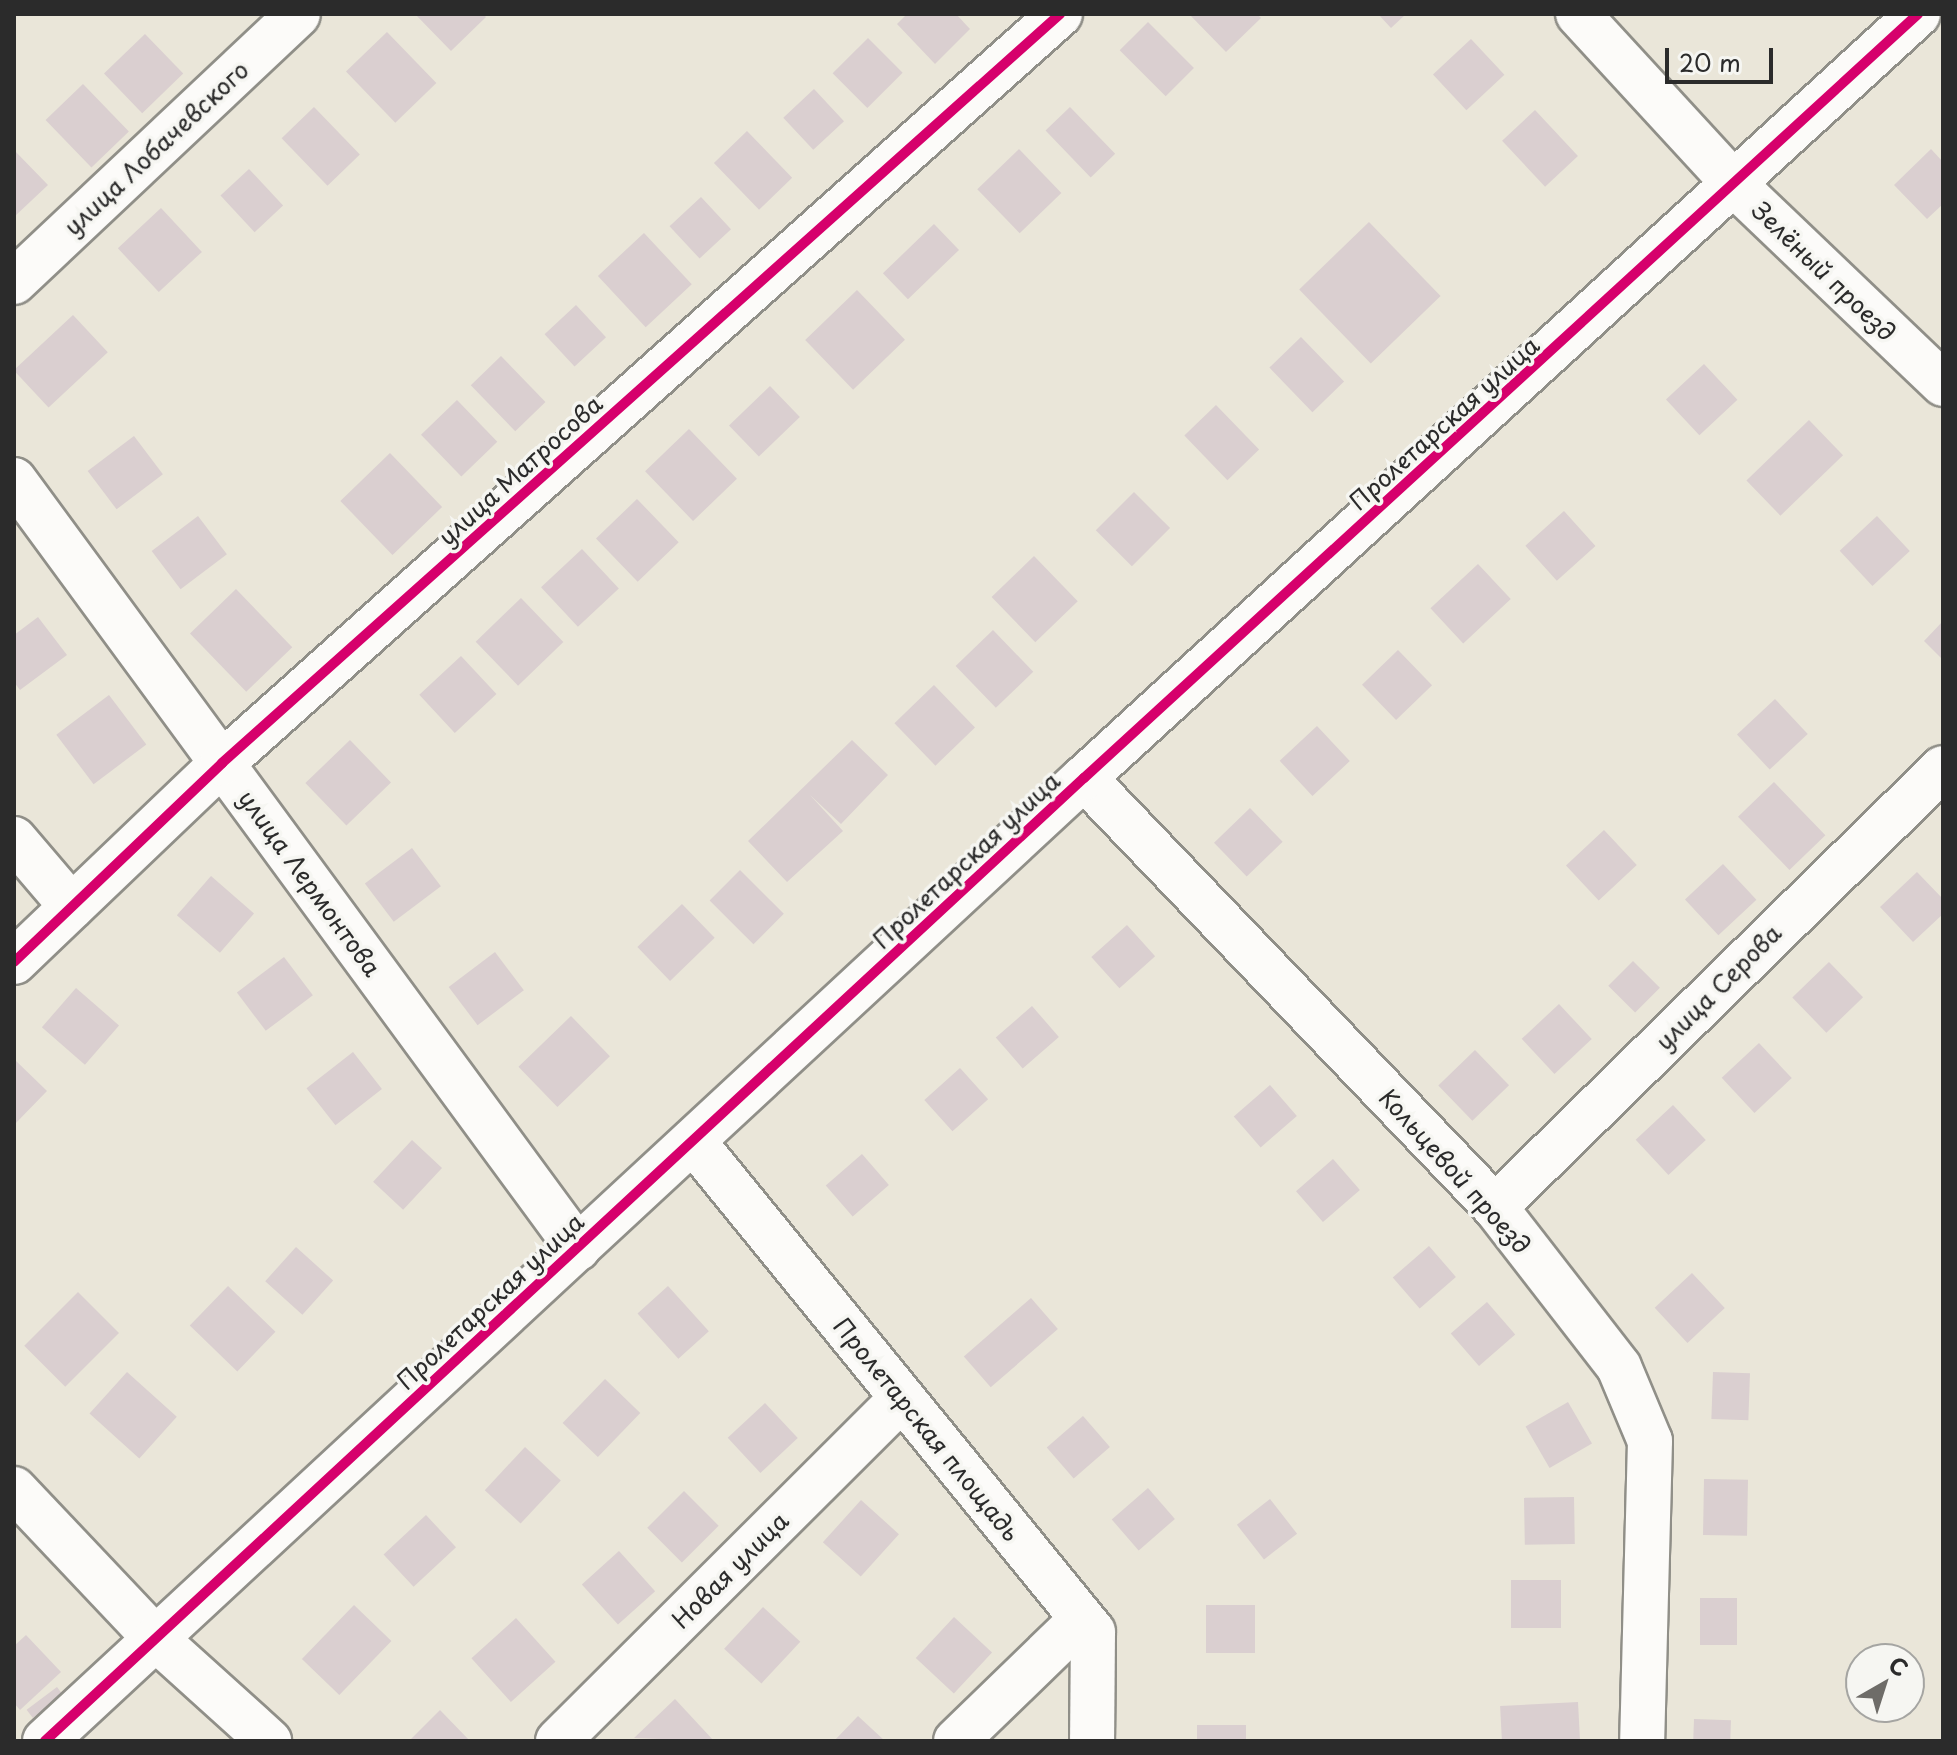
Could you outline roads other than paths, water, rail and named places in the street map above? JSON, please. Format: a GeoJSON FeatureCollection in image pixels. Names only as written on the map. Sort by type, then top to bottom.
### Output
{"type":"FeatureCollection","features":[{"type":"Feature","properties":{"kind":"street","name":"улица Лобачевского"},"geometry":{"type":"LineString","coordinates":[[14,282],[298,14]]}},
{"type":"Feature","properties":{"kind":"street","name":"улица Матросова"},"geometry":{"type":"LineString","coordinates":[[14,962],[222,763],[1060,14]]}},
{"type":"Feature","properties":{"kind":"street","name":"Зелёный проезд"},"geometry":{"type":"LineString","coordinates":[[1578,14],[1735,185],[1943,384]]}},
{"type":"Feature","properties":{"kind":"street","name":"Пролетарская улица"},"geometry":{"type":"LineString","coordinates":[[45,1741],[1084,778],[1735,185],[1918,14]]}},
{"type":"Feature","properties":{"kind":"street","name":"улица Лермонтова"},"geometry":{"type":"LineString","coordinates":[[14,480],[578,1248]]}},
{"type":"Feature","properties":{"kind":"street","name":"улица Серова"},"geometry":{"type":"LineString","coordinates":[[1495,1207],[1943,768]]}},
{"type":"Feature","properties":{"kind":"street","name":"Кольцевой проезд"},"geometry":{"type":"LineString","coordinates":[[1084,778],[1495,1207],[1619,1367],[1650,1441],[1642,1741]]}},
{"type":"Feature","properties":{"kind":"street"},"geometry":{"type":"LineString","coordinates":[[14,839],[72,907]]}},
{"type":"Feature","properties":{"kind":"street","name":"Пролетарская площадь"},"geometry":{"type":"LineString","coordinates":[[693,1141],[1093,1632],[1092,1741]]}},
{"type":"Feature","properties":{"kind":"street","name":"Новая улица"},"geometry":{"type":"LineString","coordinates":[[558,1741],[902,1398]]}},
{"type":"Feature","properties":{"kind":"street"},"geometry":{"type":"LineString","coordinates":[[14,1489],[155,1638],[269,1741]]}},
{"type":"Feature","properties":{"kind":"street"},"geometry":{"type":"LineString","coordinates":[[956,1741],[1082,1619]]}}]}
